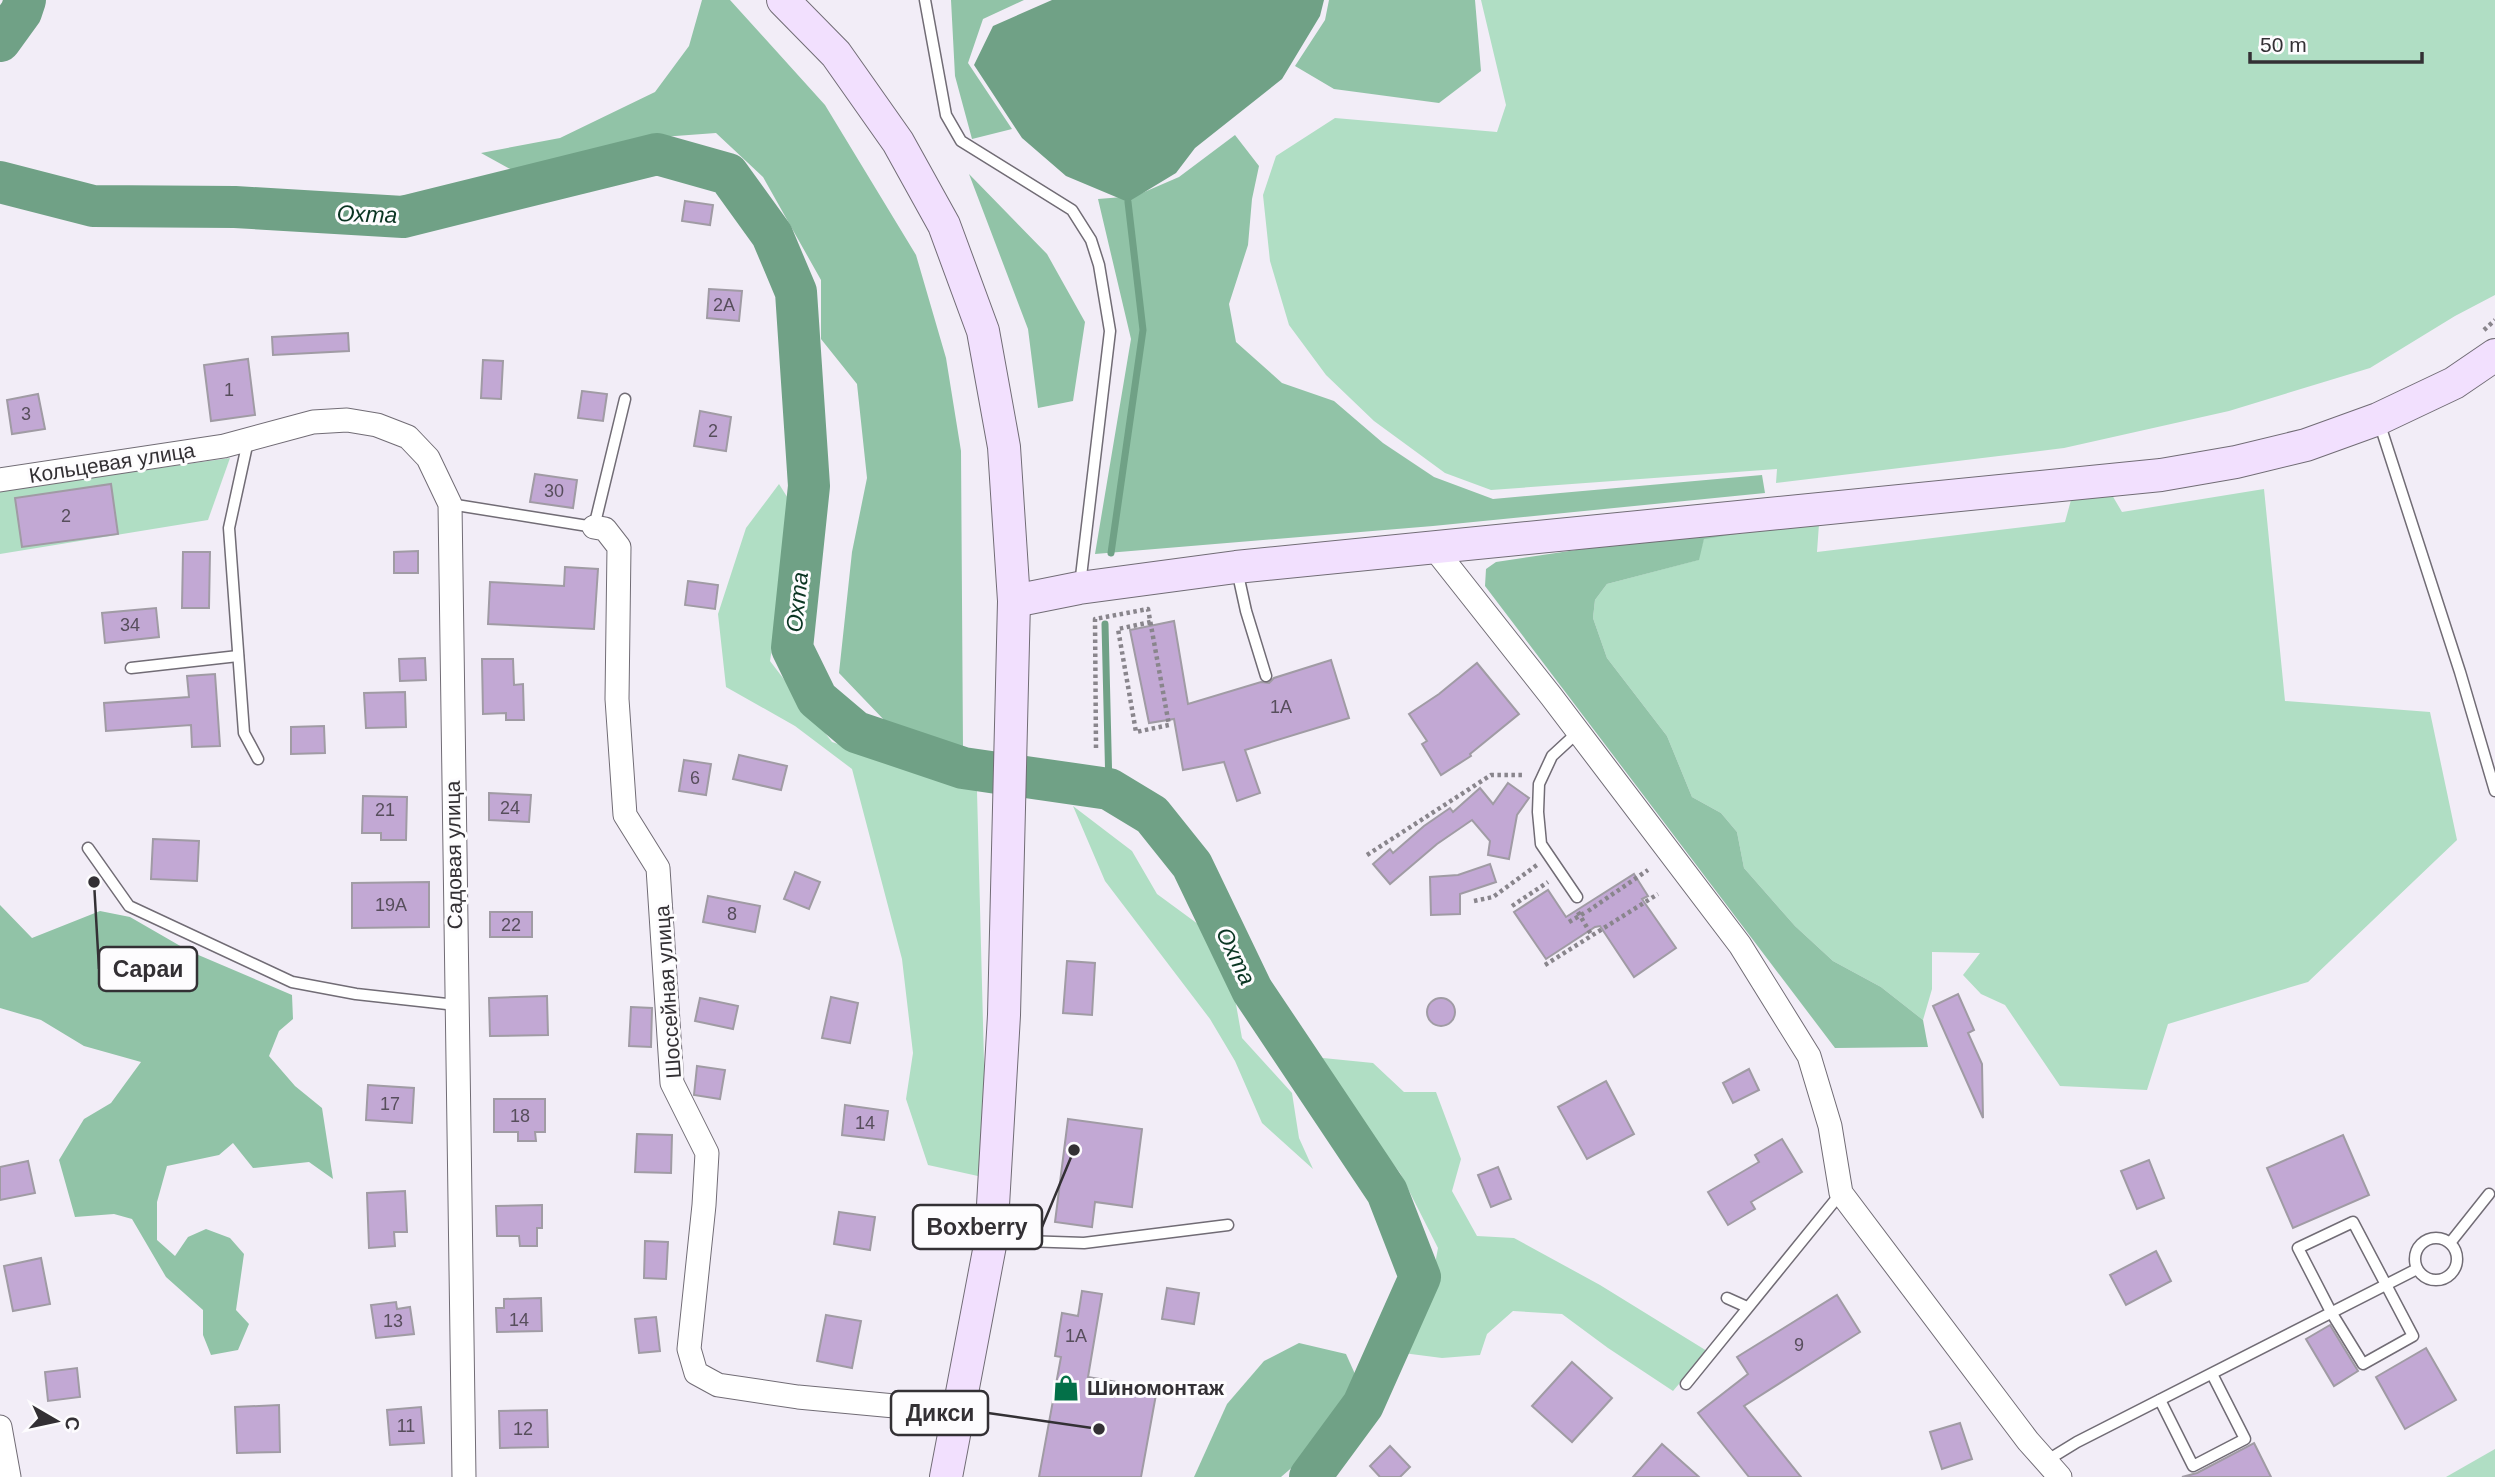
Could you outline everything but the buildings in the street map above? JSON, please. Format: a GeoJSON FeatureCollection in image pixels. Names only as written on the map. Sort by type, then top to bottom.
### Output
{"type":"FeatureCollection","features":[{"type":"Feature","properties":{"kind":"main road"},"geometry":{"type":"LineString","coordinates":[[783,0],[836,54],[898,142],[944,225],[983,331],[1004,447],[1014,601],[1004,1016],[991,1240],[946,1477]]}},
{"type":"Feature","properties":{"kind":"main road"},"geometry":{"type":"LineString","coordinates":[[1014,601],[1079,588],[1237,567],[2161,475],[2236,462],[2306,445],[2378,419],[2454,383],[2488,344]]}},
{"type":"Feature","properties":{"kind":"street","name":"Садовая улица"},"geometry":{"type":"LineString","coordinates":[[223,446],[313,422],[347,420],[377,425],[408,438],[428,458],[450,504],[464,1477]]}},
{"type":"Feature","properties":{"kind":"street","name":"Кольцевая улица"},"geometry":{"type":"LineString","coordinates":[[0,480],[223,446]]}},
{"type":"Feature","properties":{"kind":"street","name":"Шоссейная улица"},"geometry":{"type":"LineString","coordinates":[[594,527],[605,529],[619,547],[617,699],[625,815],[658,868],[672,1083],[707,1153],[689,1349],[696,1373],[718,1385],[798,1397],[959,1412]]}},
{"type":"Feature","properties":{"kind":"street"},"geometry":{"type":"LineString","coordinates":[[1434,548],[1740,945],[1809,1056],[1830,1126],[1841,1193],[2020,1430],[2053,1469]]}},
{"type":"Feature","properties":{"kind":"street"},"geometry":{"type":"LineString","coordinates":[[0,1427],[9,1477]]}},
{"type":"Feature","properties":{"kind":"lane"},"geometry":{"type":"LineString","coordinates":[[925,0],[946,115],[961,141],[1072,209],[1091,240],[1099,265],[1110,331],[1079,588]]}},
{"type":"Feature","properties":{"kind":"lane"},"geometry":{"type":"LineString","coordinates":[[450,504],[594,527],[625,399]]}},
{"type":"Feature","properties":{"kind":"lane"},"geometry":{"type":"LineString","coordinates":[[2378,419],[2460,671],[2495,791]]}},
{"type":"Feature","properties":{"kind":"lane"},"geometry":{"type":"LineString","coordinates":[[248,441],[229,528],[244,733],[258,759]]}},
{"type":"Feature","properties":{"kind":"lane"},"geometry":{"type":"LineString","coordinates":[[1237,567],[1246,611],[1266,676]]}},
{"type":"Feature","properties":{"kind":"lane"},"geometry":{"type":"LineString","coordinates":[[131,668],[238,656]]}},
{"type":"Feature","properties":{"kind":"lane"},"geometry":{"type":"LineString","coordinates":[[1577,897],[1541,844],[1538,812],[1539,785],[1552,756],[1578,732]]}},
{"type":"Feature","properties":{"kind":"lane"},"geometry":{"type":"LineString","coordinates":[[88,848],[129,906],[292,982],[356,994],[456,1005]]}},
{"type":"Feature","properties":{"kind":"lane"},"geometry":{"type":"LineString","coordinates":[[1686,1384],[1841,1193]]}},
{"type":"Feature","properties":{"kind":"lane"},"geometry":{"type":"LineString","coordinates":[[2450,1243],[2489,1194]]}},
{"type":"Feature","properties":{"kind":"lane"},"geometry":{"type":"LineString","coordinates":[[2353,1223],[2386,1284],[2413,1336],[2363,1364],[2331,1312],[2298,1248],[2353,1223]]}},
{"type":"Feature","properties":{"kind":"lane"},"geometry":{"type":"LineString","coordinates":[[991,1240],[1084,1243],[1228,1225]]}},
{"type":"Feature","properties":{"kind":"lane"},"geometry":{"type":"LineString","coordinates":[[2434,1238],[2450,1243],[2457,1258],[2452,1273],[2437,1281],[2429,1280],[2417,1269],[2415,1252],[2426,1240],[2434,1238]]}},
{"type":"Feature","properties":{"kind":"lane"},"geometry":{"type":"LineString","coordinates":[[2053,1469],[2160,1400],[2417,1269]]}},
{"type":"Feature","properties":{"kind":"lane"},"geometry":{"type":"LineString","coordinates":[[1727,1298],[1747,1307]]}},
{"type":"Feature","properties":{"kind":"lane"},"geometry":{"type":"LineString","coordinates":[[2160,1400],[2193,1466],[2245,1439],[2211,1374]]}},
{"type":"Feature","properties":{"kind":"path"},"geometry":{"type":"LineString","coordinates":[[2488,344],[2495,320]]}},
{"type":"Feature","properties":{"kind":"path"},"geometry":{"type":"LineString","coordinates":[[1096,748],[1095,619],[1148,609],[1151,622],[1169,725],[1136,732],[1118,629],[1151,622]]}},
{"type":"Feature","properties":{"kind":"path"},"geometry":{"type":"LineString","coordinates":[[1367,855],[1491,775],[1544,775]]}},
{"type":"Feature","properties":{"kind":"path"},"geometry":{"type":"LineString","coordinates":[[1474,901],[1493,897],[1538,864]]}},
{"type":"Feature","properties":{"kind":"path"},"geometry":{"type":"LineString","coordinates":[[1566,909],[1572,921],[1648,870]]}},
{"type":"Feature","properties":{"kind":"path"},"geometry":{"type":"LineString","coordinates":[[1512,906],[1548,882]]}},
{"type":"Feature","properties":{"kind":"path"},"geometry":{"type":"LineString","coordinates":[[1545,965],[1658,894]]}},
{"type":"Feature","properties":{"kind":"path"},"geometry":{"type":"LineString","coordinates":[[1577,897],[1578,914],[1592,936]]}},
{"type":"Feature","properties":{"kind":"shaded area"},"geometry":{"type":"Polygon","coordinates":[[[702,0],[730,0],[825,105],[916,255],[946,358],[961,451],[963,749],[887,723],[839,673],[852,552],[867,478],[857,384],[821,339],[821,280],[763,177],[716,133],[648,138],[611,158],[556,165],[523,176],[481,153],[560,138],[655,92],[689,46],[702,0]]]}},
{"type":"Feature","properties":{"kind":"shaded area"},"geometry":{"type":"Polygon","coordinates":[[[951,0],[1024,0],[983,19],[968,63],[1012,129],[972,139],[955,76],[951,0]]]}},
{"type":"Feature","properties":{"kind":"shaded area"},"geometry":{"type":"Polygon","coordinates":[[[1052,0],[1324,0],[1320,16],[1282,79],[1195,148],[1176,173],[1128,202],[1066,176],[1022,138],[974,65],[993,26],[1052,0]]]}},
{"type":"Feature","properties":{"kind":"shaded area"},"geometry":{"type":"Polygon","coordinates":[[[1329,0],[1475,0],[1481,71],[1439,103],[1334,89],[1295,66],[1325,20],[1329,0]]]}},
{"type":"Feature","properties":{"kind":"shaded area"},"geometry":{"type":"Polygon","coordinates":[[[1481,0],[2495,0],[2495,295],[2370,368],[2229,411],[2064,448],[1776,483],[1777,469],[1491,490],[1445,473],[1374,421],[1326,375],[1289,325],[1270,261],[1263,195],[1276,156],[1335,118],[1497,132],[1506,105],[1481,0]]]}},
{"type":"Feature","properties":{"kind":"shaded area"},"geometry":{"type":"Polygon","coordinates":[[[1235,135],[1259,166],[1252,199],[1248,245],[1229,304],[1236,342],[1282,383],[1334,401],[1383,443],[1434,477],[1493,499],[1762,475],[1765,493],[1433,526],[1095,554],[1131,339],[1098,199],[1135,196],[1179,177],[1235,135]]]}},
{"type":"Feature","properties":{"kind":"shaded area"},"geometry":{"type":"Polygon","coordinates":[[[969,174],[1047,254],[1085,322],[1073,401],[1038,408],[1028,329],[969,174]]]}},
{"type":"Feature","properties":{"kind":"shaded area"},"geometry":{"type":"Polygon","coordinates":[[[230,458],[208,520],[0,554],[0,490],[230,458]]]}},
{"type":"Feature","properties":{"kind":"shaded area"},"geometry":{"type":"Polygon","coordinates":[[[779,484],[794,508],[770,661],[832,742],[977,791],[987,1178],[928,1165],[906,1099],[913,1053],[902,959],[852,769],[795,726],[726,687],[718,614],[746,528],[779,484]]]}},
{"type":"Feature","properties":{"kind":"shaded area"},"geometry":{"type":"Polygon","coordinates":[[[2264,489],[2285,701],[2430,712],[2457,840],[2308,982],[2168,1024],[2147,1090],[2060,1086],[2005,1005],[1981,994],[1963,975],[1980,953],[1932,952],[1932,989],[1923,1020],[1881,987],[1833,961],[1795,926],[1744,868],[1737,832],[1721,813],[1692,797],[1667,736],[1607,658],[1593,618],[1595,600],[1607,584],[1698,560],[1704,538],[1819,524],[1817,552],[2065,522],[2071,500],[2112,495],[2122,512],[2264,489]]]}},
{"type":"Feature","properties":{"kind":"shaded area"},"geometry":{"type":"Polygon","coordinates":[[[1737,526],[1737,534],[1704,539],[1699,560],[1607,584],[1595,600],[1593,618],[1607,658],[1667,736],[1692,797],[1721,813],[1737,832],[1744,868],[1795,926],[1833,961],[1881,987],[1923,1020],[1928,1047],[1835,1048],[1485,586],[1486,569],[1496,562],[1737,526]]]}},
{"type":"Feature","properties":{"kind":"shaded area"},"geometry":{"type":"Polygon","coordinates":[[[1073,806],[1132,851],[1157,894],[1202,927],[1232,982],[1242,1038],[1292,1093],[1299,1138],[1313,1169],[1262,1123],[1235,1061],[1210,1019],[1105,881],[1073,806]]]}},
{"type":"Feature","properties":{"kind":"shaded area"},"geometry":{"type":"Polygon","coordinates":[[[0,905],[32,938],[100,911],[130,917],[189,951],[292,995],[293,1019],[279,1031],[269,1056],[295,1086],[322,1108],[333,1179],[309,1162],[253,1168],[233,1143],[219,1155],[167,1166],[157,1202],[157,1240],[175,1256],[188,1237],[206,1229],[230,1238],[244,1254],[236,1310],[249,1324],[238,1350],[211,1355],[203,1335],[203,1310],[166,1277],[132,1219],[114,1214],[75,1217],[59,1160],[84,1119],[111,1103],[141,1062],[84,1046],[41,1020],[0,1008],[0,905]]]}},
{"type":"Feature","properties":{"kind":"shaded area"},"geometry":{"type":"Polygon","coordinates":[[[1313,1057],[1373,1063],[1404,1092],[1436,1092],[1461,1159],[1452,1191],[1477,1236],[1514,1238],[1600,1285],[1707,1351],[1673,1391],[1562,1314],[1513,1311],[1487,1334],[1480,1355],[1442,1358],[1403,1353],[1427,1307],[1438,1248],[1400,1173],[1313,1057]]]}},
{"type":"Feature","properties":{"kind":"shaded area"},"geometry":{"type":"Polygon","coordinates":[[[1299,1343],[1346,1354],[1359,1383],[1319,1444],[1281,1477],[1194,1477],[1227,1404],[1264,1361],[1299,1343]]]}},
{"type":"Feature","properties":{"kind":"shaded area"},"geometry":{"type":"Polygon","coordinates":[[[2495,1449],[2495,1477],[2446,1477],[2495,1449]]]}},
{"type":"Feature","properties":{"kind":"waterway","name":"Охта"},"geometry":{"type":"LineString","coordinates":[[0,41],[21,12],[25,0]]}},
{"type":"Feature","properties":{"kind":"waterway","name":"Охта"},"geometry":{"type":"LineString","coordinates":[[0,182],[93,206],[235,207],[403,217],[657,154],[728,174],[772,235],[796,292],[809,486],[792,648],[817,699],[856,732],[963,768],[1109,789],[1152,815],[1192,865],[1252,990],[1387,1192],[1420,1277],[1363,1405],[1310,1477]]}},
{"type":"Feature","properties":{"kind":"waterway"},"geometry":{"type":"LineString","coordinates":[[1111,553],[1143,330],[1128,202]]}},
{"type":"Feature","properties":{"kind":"waterway"},"geometry":{"type":"LineString","coordinates":[[1105,624],[1109,789]]}},
{"type":"Feature","properties":{"kind":"place","name":"Сараи"},"geometry":{"type":"Point","coordinates":[94,882]}},
{"type":"Feature","properties":{"kind":"place","name":"Boxberry"},"geometry":{"type":"Point","coordinates":[1074,1150]}},
{"type":"Feature","properties":{"kind":"place","name":"Шиномонтаж"},"geometry":{"type":"Point","coordinates":[1066,1388]}},
{"type":"Feature","properties":{"kind":"place","name":"Дикси"},"geometry":{"type":"Point","coordinates":[1099,1429]}}]}
